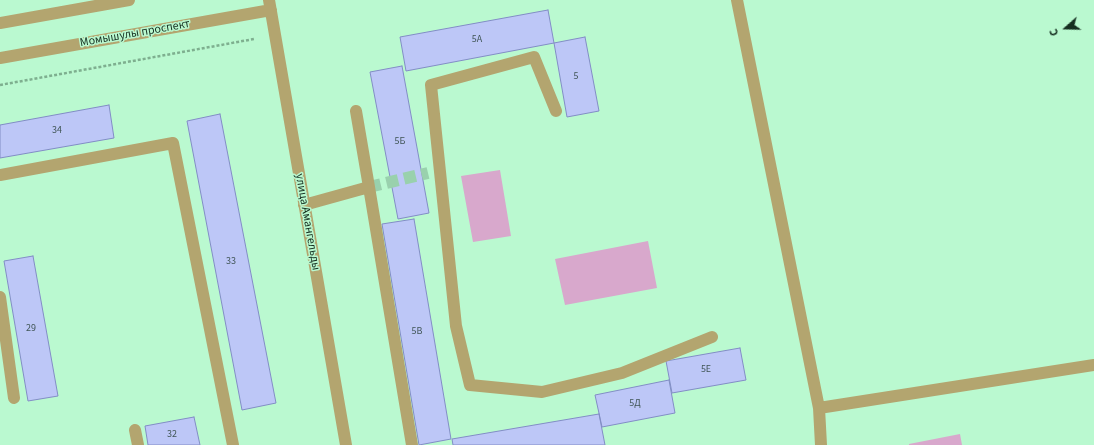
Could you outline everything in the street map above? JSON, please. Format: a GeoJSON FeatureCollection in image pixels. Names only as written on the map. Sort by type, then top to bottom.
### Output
{"type":"FeatureCollection","features":[{"type":"Feature","properties":{"kind":"street"},"geometry":{"type":"LineString","coordinates":[[0,23],[129,0]]}},
{"type":"Feature","properties":{"kind":"street"},"geometry":{"type":"LineString","coordinates":[[738,0],[819,408],[821,445]]}},
{"type":"Feature","properties":{"kind":"street","name":"Момышулы проспект"},"geometry":{"type":"LineString","coordinates":[[0,58],[270,5]]}},
{"type":"Feature","properties":{"kind":"street","name":"улица Амангельды"},"geometry":{"type":"LineString","coordinates":[[270,5],[346,445]]}},
{"type":"Feature","properties":{"kind":"street"},"geometry":{"type":"LineString","coordinates":[[556,111],[534,57],[431,85],[434,172],[456,326],[470,385],[542,392],[622,373],[712,337]]}},
{"type":"Feature","properties":{"kind":"street"},"geometry":{"type":"LineString","coordinates":[[356,112],[412,445]]}},
{"type":"Feature","properties":{"kind":"street"},"geometry":{"type":"LineString","coordinates":[[0,175],[173,143],[233,445]]}},
{"type":"Feature","properties":{"kind":"street"},"geometry":{"type":"LineString","coordinates":[[304,205],[369,187]]}},
{"type":"Feature","properties":{"kind":"street"},"geometry":{"type":"LineString","coordinates":[[0,297],[14,398]]}},
{"type":"Feature","properties":{"kind":"street"},"geometry":{"type":"LineString","coordinates":[[819,408],[1094,365]]}},
{"type":"Feature","properties":{"kind":"street"},"geometry":{"type":"LineString","coordinates":[[135,430],[138,445]]}},
{"type":"Feature","properties":{"kind":"path"},"geometry":{"type":"LineString","coordinates":[[0,85],[254,39]]}},
{"type":"Feature","properties":{"kind":"shaded area"},"geometry":{"type":"Polygon","coordinates":[[[500,170],[511,236],[473,242],[461,176],[500,170]]]}},
{"type":"Feature","properties":{"kind":"shaded area"},"geometry":{"type":"Polygon","coordinates":[[[648,241],[657,288],[565,305],[555,259],[648,241]]]}},
{"type":"Feature","properties":{"kind":"shaded area"},"geometry":{"type":"Polygon","coordinates":[[[960,434],[962,445],[909,445],[909,444],[960,434]]]}},
{"type":"Feature","properties":{"kind":"building"},"geometry":{"type":"Polygon","coordinates":[[[548,10],[554,43],[406,71],[400,37],[548,10]]]}},
{"type":"Feature","properties":{"kind":"building"},"geometry":{"type":"Polygon","coordinates":[[[585,37],[599,111],[567,117],[554,43],[585,37]]]}},
{"type":"Feature","properties":{"kind":"building"},"geometry":{"type":"Polygon","coordinates":[[[402,66],[429,213],[398,219],[370,72],[402,66]]]}},
{"type":"Feature","properties":{"kind":"building"},"geometry":{"type":"Polygon","coordinates":[[[109,105],[114,138],[0,158],[0,125],[109,105]]]}},
{"type":"Feature","properties":{"kind":"building"},"geometry":{"type":"Polygon","coordinates":[[[220,114],[276,403],[242,410],[187,121],[220,114]]]}},
{"type":"Feature","properties":{"kind":"building"},"geometry":{"type":"Polygon","coordinates":[[[414,219],[451,439],[419,445],[382,224],[414,219]]]}},
{"type":"Feature","properties":{"kind":"building"},"geometry":{"type":"Polygon","coordinates":[[[33,256],[58,396],[28,401],[4,261],[33,256]]]}},
{"type":"Feature","properties":{"kind":"building"},"geometry":{"type":"Polygon","coordinates":[[[740,348],[746,380],[672,393],[666,361],[740,348]]]}},
{"type":"Feature","properties":{"kind":"building"},"geometry":{"type":"Polygon","coordinates":[[[669,380],[675,413],[602,427],[595,395],[669,380]]]}},
{"type":"Feature","properties":{"kind":"building"},"geometry":{"type":"Polygon","coordinates":[[[599,414],[605,445],[453,445],[452,439],[599,414]]]}},
{"type":"Feature","properties":{"kind":"building"},"geometry":{"type":"Polygon","coordinates":[[[194,417],[200,445],[148,445],[145,426],[194,417]]]}},
{"type":"Feature","properties":{"kind":"tunnel"},"geometry":{"type":"LineString","coordinates":[[369,187],[428,173]]}}]}
